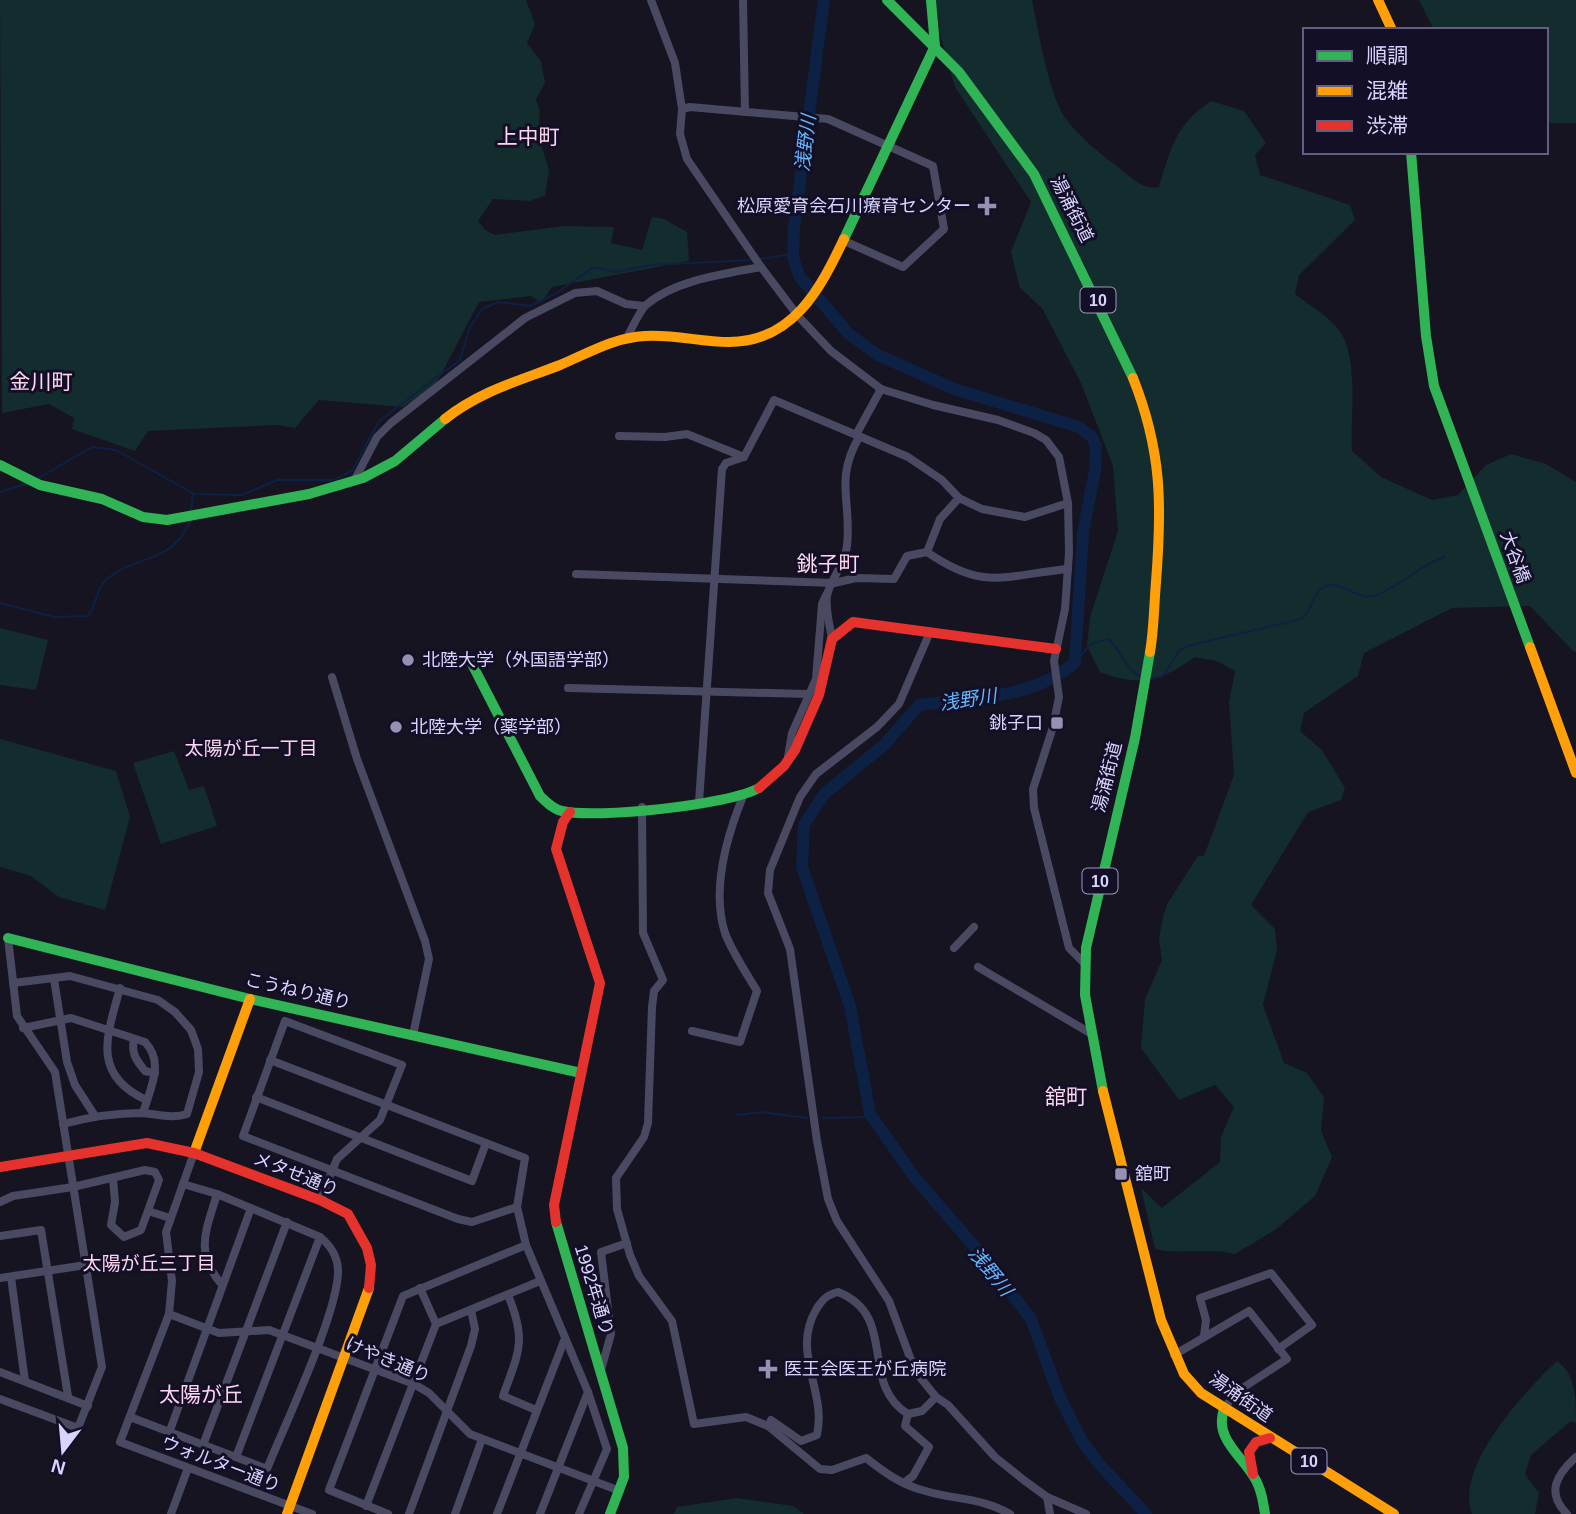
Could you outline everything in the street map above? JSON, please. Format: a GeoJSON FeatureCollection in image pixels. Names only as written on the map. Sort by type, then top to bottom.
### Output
{"type":"FeatureCollection","features":[{"type":"Feature","properties":{"kind":"street"},"geometry":{"type":"LineString","coordinates":[[651,0],[675,63],[682,109],[680,134],[693,171],[798,316],[831,351],[881,389],[933,405],[998,420],[1034,433],[1046,440],[1059,457],[1068,503],[1065,609],[1055,655],[1058,685],[1053,727],[1033,789],[1034,808],[1069,948],[1085,964]]}},
{"type":"Feature","properties":{"kind":"street"},"geometry":{"type":"LineString","coordinates":[[743,0],[745,112]]}},
{"type":"Feature","properties":{"kind":"street","name":"湯涌街道"},"geometry":{"type":"LineString","coordinates":[[887,0],[959,72],[1034,174],[1123,353],[1146,411],[1157,456],[1161,520],[1149,658],[1090,923],[1085,964],[1090,1033],[1155,1300],[1174,1355],[1184,1374],[1200,1393],[1394,1514]]}},
{"type":"Feature","properties":{"kind":"street"},"geometry":{"type":"LineString","coordinates":[[0,466],[40,485],[102,499],[143,517],[167,520],[340,487],[383,468],[464,405],[496,387],[558,365],[613,340],[646,336],[726,344],[746,342],[769,335],[798,316],[814,299],[826,276],[935,46],[931,0]]}},
{"type":"Feature","properties":{"kind":"street"},"geometry":{"type":"LineString","coordinates":[[1378,0],[1391,28]]}},
{"type":"Feature","properties":{"kind":"street"},"geometry":{"type":"LineString","coordinates":[[682,109],[828,119],[933,166],[944,229],[903,267],[842,240]]}},
{"type":"Feature","properties":{"kind":"street","name":"大谷橋"},"geometry":{"type":"LineString","coordinates":[[1411,154],[1426,336],[1434,386],[1576,773]]}},
{"type":"Feature","properties":{"kind":"street"},"geometry":{"type":"LineString","coordinates":[[354,481],[377,437],[391,423],[525,318],[579,291],[597,291],[626,304],[645,306],[693,282],[759,265]]}},
{"type":"Feature","properties":{"kind":"street"},"geometry":{"type":"LineString","coordinates":[[626,339],[645,306]]}},
{"type":"Feature","properties":{"kind":"street"},"geometry":{"type":"LineString","coordinates":[[788,757],[792,733],[816,680],[822,604],[847,550],[849,521],[844,478],[850,452],[881,389]]}},
{"type":"Feature","properties":{"kind":"street"},"geometry":{"type":"LineString","coordinates":[[699,802],[722,469],[726,463],[744,457],[774,400],[908,457],[942,480],[959,498],[982,509],[1025,517],[1068,503]]}},
{"type":"Feature","properties":{"kind":"street"},"geometry":{"type":"LineString","coordinates":[[619,436],[687,434],[744,457]]}},
{"type":"Feature","properties":{"kind":"street"},"geometry":{"type":"LineString","coordinates":[[927,552],[940,519],[959,498]]}},
{"type":"Feature","properties":{"kind":"street"},"geometry":{"type":"LineString","coordinates":[[576,574],[834,583],[856,578],[894,579],[907,556],[927,552],[954,570],[976,577],[1029,576],[1068,569]]}},
{"type":"Feature","properties":{"kind":"street"},"geometry":{"type":"LineString","coordinates":[[471,662],[540,796],[549,805],[570,812],[699,802],[744,794],[769,781],[788,757],[808,721],[825,680],[832,639],[827,595]]}},
{"type":"Feature","properties":{"kind":"street"},"geometry":{"type":"LineString","coordinates":[[832,639],[853,622],[860,622],[1055,655]]}},
{"type":"Feature","properties":{"kind":"street"},"geometry":{"type":"LineString","coordinates":[[930,632],[899,704],[877,727],[816,774],[800,797],[770,870],[768,893],[790,949],[814,1123],[828,1199],[838,1221],[896,1315],[915,1371],[936,1397],[948,1405],[995,1457],[1047,1497],[1087,1514]]}},
{"type":"Feature","properties":{"kind":"street"},"geometry":{"type":"LineString","coordinates":[[332,677],[357,759],[429,958],[413,1035]]}},
{"type":"Feature","properties":{"kind":"street"},"geometry":{"type":"LineString","coordinates":[[568,688],[808,694]]}},
{"type":"Feature","properties":{"kind":"street"},"geometry":{"type":"LineString","coordinates":[[692,1031],[740,1042],[757,991],[726,937],[721,918],[726,844],[744,794]]}},
{"type":"Feature","properties":{"kind":"street"},"geometry":{"type":"LineString","coordinates":[[642,807],[643,933],[663,980],[654,990],[652,1007],[648,1123],[645,1137],[616,1178],[617,1209],[639,1276],[672,1321],[694,1424],[746,1417],[768,1426],[820,1469],[832,1470],[866,1458],[904,1483],[922,1490],[990,1503],[1010,1514]]}},
{"type":"Feature","properties":{"kind":"street","name":"1992年通り"},"geometry":{"type":"LineString","coordinates":[[570,812],[563,821],[556,849],[600,983],[554,1205],[556,1225],[623,1448],[624,1477],[610,1514]]}},
{"type":"Feature","properties":{"kind":"street"},"geometry":{"type":"LineString","coordinates":[[954,948],[974,927]]}},
{"type":"Feature","properties":{"kind":"street"},"geometry":{"type":"LineString","coordinates":[[0,1399],[78,1428],[102,1367],[55,1072],[17,1016],[8,938]]}},
{"type":"Feature","properties":{"kind":"street","name":"こうねり通り"},"geometry":{"type":"LineString","coordinates":[[8,938],[250,999],[581,1073]]}},
{"type":"Feature","properties":{"kind":"street"},"geometry":{"type":"LineString","coordinates":[[978,967],[1090,1033]]}},
{"type":"Feature","properties":{"kind":"street"},"geometry":{"type":"LineString","coordinates":[[13,983],[70,976],[159,1000],[175,1012],[191,1030],[198,1049],[199,1072],[187,1114],[179,1117],[143,1113],[95,1116],[63,1124]]}},
{"type":"Feature","properties":{"kind":"street"},"geometry":{"type":"LineString","coordinates":[[54,979],[67,1062],[75,1085],[95,1116]]}},
{"type":"Feature","properties":{"kind":"street"},"geometry":{"type":"LineString","coordinates":[[120,988],[109,1029],[109,1067],[131,1093],[146,1100]]}},
{"type":"Feature","properties":{"kind":"street"},"geometry":{"type":"LineString","coordinates":[[183,1184],[217,1194],[320,1237],[329,1244],[338,1270],[316,1348],[267,1469],[130,1418],[169,1314],[172,1281],[166,1232],[170,1218],[250,999]]}},
{"type":"Feature","properties":{"kind":"street"},"geometry":{"type":"LineString","coordinates":[[23,1028],[71,1018],[145,1042],[154,1051],[157,1062],[143,1113]]}},
{"type":"Feature","properties":{"kind":"street"},"geometry":{"type":"LineString","coordinates":[[320,1200],[331,1171],[341,1154],[380,1120],[402,1065],[285,1020],[243,1136],[331,1171],[472,1222],[517,1207]]}},
{"type":"Feature","properties":{"kind":"street"},"geometry":{"type":"LineString","coordinates":[[134,1039],[132,1049],[136,1060],[145,1071],[155,1073]]}},
{"type":"Feature","properties":{"kind":"street"},"geometry":{"type":"LineString","coordinates":[[270,1060],[525,1158],[517,1207],[526,1245],[564,1341],[588,1392],[607,1449],[579,1514]]}},
{"type":"Feature","properties":{"kind":"street"},"geometry":{"type":"LineString","coordinates":[[256,1097],[358,1139],[472,1181],[486,1143]]}},
{"type":"Feature","properties":{"kind":"street","name":"メタせ通り"},"geometry":{"type":"LineString","coordinates":[[0,1167],[147,1143],[194,1153],[320,1200],[348,1214],[367,1248],[371,1265],[370,1286],[288,1510]]}},
{"type":"Feature","properties":{"kind":"street"},"geometry":{"type":"LineString","coordinates":[[0,1202],[13,1196],[73,1187],[145,1170],[155,1172],[159,1180],[141,1230],[124,1237],[111,1225],[115,1202],[113,1178]]}},
{"type":"Feature","properties":{"kind":"street"},"geometry":{"type":"LineString","coordinates":[[217,1194],[204,1249],[208,1266],[222,1285]]}},
{"type":"Feature","properties":{"kind":"street"},"geometry":{"type":"LineString","coordinates":[[169,1433],[205,1328],[251,1208]]}},
{"type":"Feature","properties":{"kind":"street"},"geometry":{"type":"LineString","coordinates":[[148,1211],[170,1218]]}},
{"type":"Feature","properties":{"kind":"street"},"geometry":{"type":"LineString","coordinates":[[203,1445],[287,1222]]}},
{"type":"Feature","properties":{"kind":"street"},"geometry":{"type":"LineString","coordinates":[[0,1236],[41,1230],[68,1396]]}},
{"type":"Feature","properties":{"kind":"street"},"geometry":{"type":"LineString","coordinates":[[236,1457],[320,1237]]}},
{"type":"Feature","properties":{"kind":"street"},"geometry":{"type":"LineString","coordinates":[[601,1370],[611,1334],[601,1252],[627,1243]]}},
{"type":"Feature","properties":{"kind":"street"},"geometry":{"type":"LineString","coordinates":[[388,1514],[329,1490],[402,1296],[526,1245]]}},
{"type":"Feature","properties":{"kind":"street"},"geometry":{"type":"LineString","coordinates":[[0,1278],[86,1265]]}},
{"type":"Feature","properties":{"kind":"street"},"geometry":{"type":"LineString","coordinates":[[1203,1336],[1206,1320],[1200,1298],[1271,1273],[1312,1325],[1278,1349]]}},
{"type":"Feature","properties":{"kind":"street"},"geometry":{"type":"LineString","coordinates":[[11,1277],[25,1381]]}},
{"type":"Feature","properties":{"kind":"street"},"geometry":{"type":"LineString","coordinates":[[436,1324],[540,1281]]}},
{"type":"Feature","properties":{"kind":"street"},"geometry":{"type":"LineString","coordinates":[[366,1506],[436,1324],[420,1288]]}},
{"type":"Feature","properties":{"kind":"street"},"geometry":{"type":"LineString","coordinates":[[768,1426],[771,1420],[801,1441],[817,1435],[820,1422],[806,1351],[806,1331],[821,1301],[838,1292],[867,1311],[875,1329],[878,1368],[897,1407],[908,1414],[922,1411],[936,1397]]}},
{"type":"Feature","properties":{"kind":"street"},"geometry":{"type":"LineString","coordinates":[[508,1295],[519,1321],[521,1346],[503,1396],[536,1410]]}},
{"type":"Feature","properties":{"kind":"street"},"geometry":{"type":"LineString","coordinates":[[408,1514],[475,1329],[471,1310]]}},
{"type":"Feature","properties":{"kind":"street"},"geometry":{"type":"LineString","coordinates":[[1174,1355],[1249,1311],[1287,1359],[1235,1393],[1220,1417],[1221,1428],[1254,1476]]}},
{"type":"Feature","properties":{"kind":"street","name":"けやき通り"},"geometry":{"type":"LineString","coordinates":[[169,1314],[219,1333],[247,1329],[269,1330],[414,1384],[429,1393],[470,1434],[620,1491]]}},
{"type":"Feature","properties":{"kind":"street"},"geometry":{"type":"LineString","coordinates":[[497,1514],[564,1341]]}},
{"type":"Feature","properties":{"kind":"street"},"geometry":{"type":"LineString","coordinates":[[0,1372],[68,1396],[88,1406]]}},
{"type":"Feature","properties":{"kind":"street"},"geometry":{"type":"LineString","coordinates":[[540,1514],[588,1392]]}},
{"type":"Feature","properties":{"kind":"street"},"geometry":{"type":"LineString","coordinates":[[904,1483],[913,1476],[929,1447],[905,1426],[908,1414]]}},
{"type":"Feature","properties":{"kind":"street","name":"ウォルター通り"},"geometry":{"type":"LineString","coordinates":[[130,1418],[120,1443],[288,1510],[312,1514]]}},
{"type":"Feature","properties":{"kind":"street"},"geometry":{"type":"LineString","coordinates":[[1265,1514],[1249,1452],[1256,1442],[1270,1437]]}},
{"type":"Feature","properties":{"kind":"street"},"geometry":{"type":"LineString","coordinates":[[455,1514],[482,1439]]}},
{"type":"Feature","properties":{"kind":"street"},"geometry":{"type":"LineString","coordinates":[[1567,1514],[1554,1497],[1554,1489],[1561,1471],[1576,1457]]}},
{"type":"Feature","properties":{"kind":"street"},"geometry":{"type":"LineString","coordinates":[[171,1514],[188,1468]]}},
{"type":"Feature","properties":{"kind":"street"},"geometry":{"type":"LineString","coordinates":[[1047,1497],[1050,1514]]}},
{"type":"Feature","properties":{"kind":"green space"},"geometry":{"type":"Polygon","coordinates":[[[0,0],[526,0],[535,24],[527,43],[541,61],[545,83],[536,99],[540,111],[538,135],[549,170],[545,196],[529,201],[493,199],[478,221],[485,230],[495,235],[564,226],[614,227],[611,243],[642,250],[652,217],[664,219],[687,232],[689,261],[552,287],[541,303],[531,296],[479,302],[435,386],[403,407],[319,400],[295,428],[277,425],[148,431],[135,451],[72,429],[74,418],[49,404],[2,413],[0,0]]]}},
{"type":"Feature","properties":{"kind":"green space"},"geometry":{"type":"Polygon","coordinates":[[[936,0],[1032,0],[1049,79],[1066,119],[1092,146],[1144,185],[1159,187],[1171,149],[1182,128],[1211,101],[1244,111],[1266,143],[1255,155],[1260,175],[1350,205],[1355,220],[1299,275],[1295,294],[1337,327],[1347,345],[1352,374],[1352,451],[1381,477],[1432,500],[1458,495],[1486,465],[1511,454],[1546,464],[1576,482],[1576,651],[1574,652],[1530,606],[1452,608],[1364,653],[1358,676],[1304,713],[1300,731],[1322,750],[1345,788],[1341,800],[1308,812],[1251,905],[1275,929],[1277,950],[1263,1005],[1284,1063],[1307,1073],[1324,1097],[1321,1131],[1332,1157],[1315,1196],[1275,1230],[1235,1254],[1155,1249],[1141,1188],[1162,1208],[1220,1162],[1221,1137],[1234,1107],[1215,1085],[1179,1100],[1141,1048],[1145,999],[1162,960],[1159,938],[1167,904],[1198,856],[1204,856],[1234,775],[1229,702],[1235,671],[1216,661],[1195,657],[1160,677],[1127,680],[1100,672],[1087,646],[1090,617],[1118,531],[1113,466],[1081,383],[1042,308],[1020,288],[1011,252],[1031,202],[955,87],[940,34],[936,0]]]}},
{"type":"Feature","properties":{"kind":"green space"},"geometry":{"type":"Polygon","coordinates":[[[1419,0],[1576,0],[1576,123],[1548,123],[1548,28],[1433,28],[1419,0]]]}},
{"type":"Feature","properties":{"kind":"green space"},"geometry":{"type":"Polygon","coordinates":[[[0,628],[48,640],[36,690],[0,685],[0,628]]]}},
{"type":"Feature","properties":{"kind":"green space"},"geometry":{"type":"Polygon","coordinates":[[[0,739],[116,771],[130,817],[105,910],[59,897],[31,876],[0,867],[0,739]]]}},
{"type":"Feature","properties":{"kind":"green space"},"geometry":{"type":"Polygon","coordinates":[[[174,751],[189,790],[204,786],[217,826],[161,844],[133,763],[174,751]]]}},
{"type":"Feature","properties":{"kind":"green space"},"geometry":{"type":"Polygon","coordinates":[[[1557,1361],[1571,1380],[1575,1396],[1576,1423],[1571,1421],[1531,1455],[1525,1474],[1539,1493],[1535,1514],[1472,1514],[1469,1495],[1473,1474],[1483,1453],[1511,1410],[1557,1361]]]}},
{"type":"Feature","properties":{"kind":"green space"},"geometry":{"type":"Polygon","coordinates":[[[737,1498],[793,1506],[804,1514],[674,1514],[677,1507],[737,1498]]]}},
{"type":"Feature","properties":{"kind":"waterway","name":"浅野川"},"geometry":{"type":"LineString","coordinates":[[824,0],[794,227],[793,257],[799,276],[849,334],[878,355],[954,389],[1079,427],[1092,437],[1096,446],[1095,470],[1083,533],[1075,662],[1059,674],[1022,690],[919,705],[884,745],[824,794],[804,825],[802,867],[850,1006],[870,1114],[915,1178],[981,1254],[1031,1319],[1060,1398],[1082,1441],[1100,1465],[1146,1514]]}},
{"type":"Feature","properties":{"kind":"waterway"},"geometry":{"type":"LineString","coordinates":[[760,259],[785,255],[793,257]]}},
{"type":"Feature","properties":{"kind":"waterway"},"geometry":{"type":"LineString","coordinates":[[37,479],[92,447],[116,450],[194,494],[242,495],[277,480],[333,480],[352,471],[379,421],[460,360],[469,329],[482,309],[498,302],[530,306],[555,294],[594,267],[615,272],[652,265],[751,260]]}},
{"type":"Feature","properties":{"kind":"waterway"},"geometry":{"type":"LineString","coordinates":[[0,492],[26,484]]}},
{"type":"Feature","properties":{"kind":"waterway"},"geometry":{"type":"LineString","coordinates":[[191,510],[193,495]]}},
{"type":"Feature","properties":{"kind":"waterway"},"geometry":{"type":"LineString","coordinates":[[0,603],[54,617],[87,616],[107,579],[130,565],[162,553],[172,546],[190,522]]}},
{"type":"Feature","properties":{"kind":"waterway"},"geometry":{"type":"LineString","coordinates":[[1149,679],[1163,676],[1179,651],[1187,646],[1302,619],[1319,591],[1328,585],[1374,596],[1390,589],[1426,565],[1445,557]]}},
{"type":"Feature","properties":{"kind":"waterway"},"geometry":{"type":"LineString","coordinates":[[1075,662],[1091,644],[1108,639],[1129,667],[1141,677]]}},
{"type":"Feature","properties":{"kind":"waterway"},"geometry":{"type":"LineString","coordinates":[[737,1115],[761,1112],[807,1118]]}},
{"type":"Feature","properties":{"kind":"waterway"},"geometry":{"type":"LineString","coordinates":[[823,1118],[868,1117],[870,1114]]}},
{"type":"Feature","properties":{"kind":"traffic: fast"},"geometry":{"type":"LineString","coordinates":[[887,0],[959,72],[1034,174],[1133,378]]}},
{"type":"Feature","properties":{"kind":"traffic: fast"},"geometry":{"type":"LineString","coordinates":[[844,239],[935,46],[931,0]]}},
{"type":"Feature","properties":{"kind":"traffic: fast"},"geometry":{"type":"LineString","coordinates":[[1411,154],[1426,336],[1434,386],[1530,647]]}},
{"type":"Feature","properties":{"kind":"traffic: fast"},"geometry":{"type":"LineString","coordinates":[[0,465],[40,485],[102,499],[143,517],[167,520],[309,494],[363,478],[395,461],[445,419]]}},
{"type":"Feature","properties":{"kind":"traffic: fast"},"geometry":{"type":"LineString","coordinates":[[1103,1091],[1085,995],[1086,948],[1135,738],[1150,652]]}},
{"type":"Feature","properties":{"kind":"traffic: fast"},"geometry":{"type":"LineString","coordinates":[[471,662],[540,796],[559,810],[603,813],[662,809],[720,800],[759,788]]}},
{"type":"Feature","properties":{"kind":"traffic: fast"},"geometry":{"type":"LineString","coordinates":[[8,938],[250,999],[581,1073]]}},
{"type":"Feature","properties":{"kind":"traffic: fast"},"geometry":{"type":"LineString","coordinates":[[556,1222],[623,1448],[624,1477],[610,1514]]}},
{"type":"Feature","properties":{"kind":"traffic: fast"},"geometry":{"type":"LineString","coordinates":[[1224,1409],[1222,1429],[1225,1437],[1256,1481],[1265,1514]]}},
{"type":"Feature","properties":{"kind":"traffic: slow"},"geometry":{"type":"LineString","coordinates":[[1378,0],[1391,28]]}},
{"type":"Feature","properties":{"kind":"traffic: slow"},"geometry":{"type":"LineString","coordinates":[[445,419],[486,394],[601,347],[633,337],[676,337],[729,342],[751,340],[771,333],[787,323],[814,294],[844,239]]}},
{"type":"Feature","properties":{"kind":"traffic: slow"},"geometry":{"type":"LineString","coordinates":[[1133,378],[1150,430],[1158,478],[1158,554],[1150,652]]}},
{"type":"Feature","properties":{"kind":"traffic: slow"},"geometry":{"type":"LineString","coordinates":[[1530,647],[1576,773]]}},
{"type":"Feature","properties":{"kind":"traffic: slow"},"geometry":{"type":"LineString","coordinates":[[194,1153],[250,999]]}},
{"type":"Feature","properties":{"kind":"traffic: slow"},"geometry":{"type":"LineString","coordinates":[[1103,1091],[1161,1320],[1184,1374],[1201,1393],[1394,1514]]}},
{"type":"Feature","properties":{"kind":"traffic: slow"},"geometry":{"type":"LineString","coordinates":[[287,1514],[369,1288]]}},
{"type":"Feature","properties":{"kind":"traffic: jam"},"geometry":{"type":"LineString","coordinates":[[759,788],[784,766],[795,750],[819,695],[832,639],[853,622],[1056,649]]}},
{"type":"Feature","properties":{"kind":"traffic: jam"},"geometry":{"type":"LineString","coordinates":[[556,1222],[554,1205],[600,983],[556,849],[563,822],[570,812]]}},
{"type":"Feature","properties":{"kind":"traffic: jam"},"geometry":{"type":"LineString","coordinates":[[0,1167],[147,1143],[194,1153],[320,1200],[348,1214],[367,1248],[371,1265],[369,1288]]}},
{"type":"Feature","properties":{"kind":"traffic: jam"},"geometry":{"type":"LineString","coordinates":[[1253,1474],[1249,1452],[1256,1442],[1270,1438]]}},
{"type":"Feature","properties":{"kind":"place","name":"松原愛育会石川療育センター"},"geometry":{"type":"Point","coordinates":[987,206]}},
{"type":"Feature","properties":{"kind":"place","name":"北陸大学（外国語学部）"},"geometry":{"type":"Point","coordinates":[408,660]}},
{"type":"Feature","properties":{"kind":"place","name":"銚子口"},"geometry":{"type":"Point","coordinates":[1057,723]}},
{"type":"Feature","properties":{"kind":"place","name":"北陸大学（薬学部）"},"geometry":{"type":"Point","coordinates":[396,727]}},
{"type":"Feature","properties":{"kind":"place","name":"舘町"},"geometry":{"type":"Point","coordinates":[1121,1174]}},
{"type":"Feature","properties":{"kind":"place","name":"医王会医王が丘病院"},"geometry":{"type":"Point","coordinates":[768,1369]}},
{"type":"Feature","properties":{"kind":"district","name":"上中町"},"geometry":{"type":"Point","coordinates":[528,137]}},
{"type":"Feature","properties":{"kind":"district","name":"金川町"},"geometry":{"type":"Point","coordinates":[41,382]}},
{"type":"Feature","properties":{"kind":"district","name":"銚子町"},"geometry":{"type":"Point","coordinates":[828,564]}},
{"type":"Feature","properties":{"kind":"district","name":"太陽が丘一丁目"},"geometry":{"type":"Point","coordinates":[251,748]}},
{"type":"Feature","properties":{"kind":"district","name":"舘町"},"geometry":{"type":"Point","coordinates":[1066,1097]}},
{"type":"Feature","properties":{"kind":"district","name":"太陽が丘三丁目"},"geometry":{"type":"Point","coordinates":[149,1263]}},
{"type":"Feature","properties":{"kind":"district","name":"太陽が丘"},"geometry":{"type":"Point","coordinates":[201,1395]}}]}
